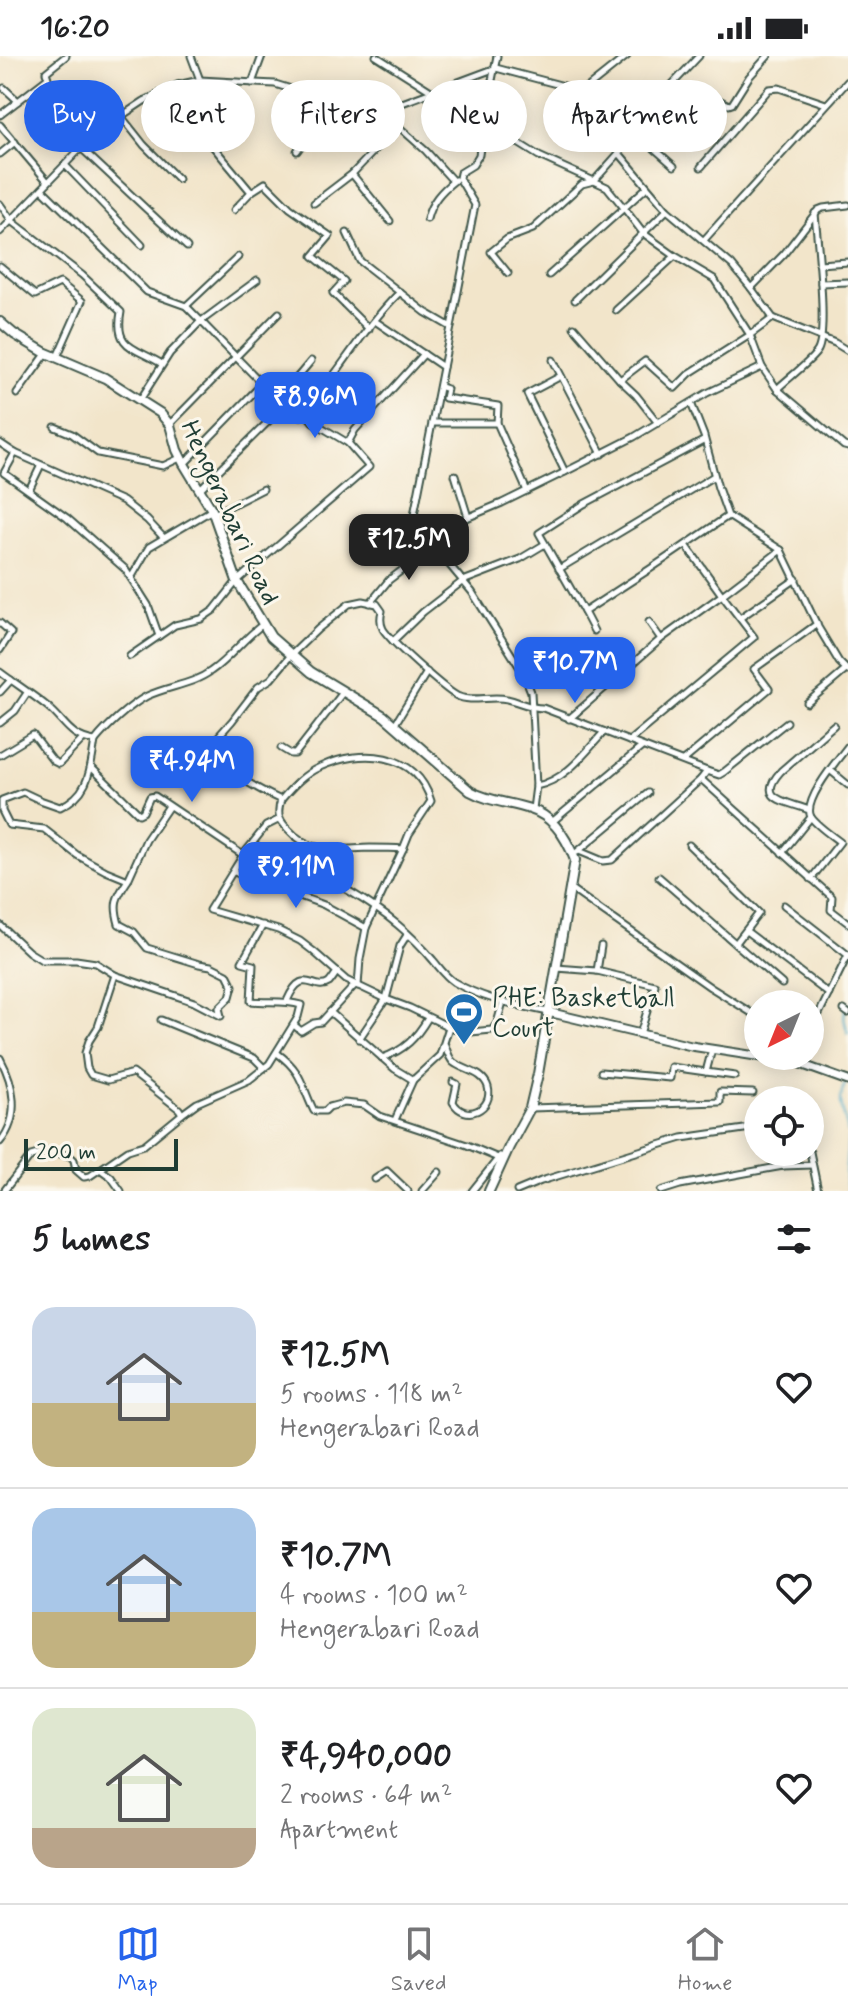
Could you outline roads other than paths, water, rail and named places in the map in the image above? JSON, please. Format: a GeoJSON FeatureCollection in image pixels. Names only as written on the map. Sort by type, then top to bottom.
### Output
{"type":"FeatureCollection","features":[{"type":"Feature","properties":{"kind":"main road","name":"Hengerabari Road"},"geometry":{"type":"LineString","coordinates":[[0,322],[47,353],[105,378],[160,413],[170,425],[183,461],[213,512],[237,581],[271,637],[311,672],[395,724],[470,791],[485,799],[533,809],[552,822],[576,854]]}},
{"type":"Feature","properties":{"kind":"main road"},"geometry":{"type":"LineString","coordinates":[[489,1191],[530,1108],[576,854]]}},
{"type":"Feature","properties":{"kind":"street"},"geometry":{"type":"LineString","coordinates":[[0,115],[48,78],[46,72],[66,56]]}},
{"type":"Feature","properties":{"kind":"street"},"geometry":{"type":"LineString","coordinates":[[191,56],[200,80]]}},
{"type":"Feature","properties":{"kind":"street"},"geometry":{"type":"LineString","coordinates":[[253,80],[262,56]]}},
{"type":"Feature","properties":{"kind":"street"},"geometry":{"type":"LineString","coordinates":[[376,56],[421,85]]}},
{"type":"Feature","properties":{"kind":"street"},"geometry":{"type":"LineString","coordinates":[[493,80],[497,56]]}},
{"type":"Feature","properties":{"kind":"street"},"geometry":{"type":"LineString","coordinates":[[597,80],[627,56]]}},
{"type":"Feature","properties":{"kind":"street"},"geometry":{"type":"LineString","coordinates":[[676,80],[699,56]]}},
{"type":"Feature","properties":{"kind":"street"},"geometry":{"type":"LineString","coordinates":[[727,104],[732,104],[749,77],[768,56]]}},
{"type":"Feature","properties":{"kind":"street"},"geometry":{"type":"LineString","coordinates":[[463,80],[496,68],[543,80]]}},
{"type":"Feature","properties":{"kind":"street"},"geometry":{"type":"LineString","coordinates":[[703,240],[848,81]]}},
{"type":"Feature","properties":{"kind":"street"},"geometry":{"type":"LineString","coordinates":[[4,88],[18,101]]}},
{"type":"Feature","properties":{"kind":"street"},"geometry":{"type":"LineString","coordinates":[[701,167],[769,89],[779,88],[826,104]]}},
{"type":"Feature","properties":{"kind":"street"},"geometry":{"type":"LineString","coordinates":[[125,121],[178,179]]}},
{"type":"Feature","properties":{"kind":"street"},"geometry":{"type":"LineString","coordinates":[[0,125],[48,182]]}},
{"type":"Feature","properties":{"kind":"street"},"geometry":{"type":"LineString","coordinates":[[405,132],[456,180],[475,205],[414,515],[426,524],[434,546],[472,592],[524,674],[531,692],[536,786],[533,809]]}},
{"type":"Feature","properties":{"kind":"street"},"geometry":{"type":"LineString","coordinates":[[0,154],[15,141]]}},
{"type":"Feature","properties":{"kind":"street"},"geometry":{"type":"LineString","coordinates":[[527,149],[607,187],[643,233],[714,279],[750,335],[762,367],[777,389],[848,447]]}},
{"type":"Feature","properties":{"kind":"street"},"geometry":{"type":"LineString","coordinates":[[0,232],[77,152]]}},
{"type":"Feature","properties":{"kind":"street"},"geometry":{"type":"LineString","coordinates":[[85,152],[187,247]]}},
{"type":"Feature","properties":{"kind":"street"},"geometry":{"type":"LineString","coordinates":[[218,152],[251,192]]}},
{"type":"Feature","properties":{"kind":"street"},"geometry":{"type":"LineString","coordinates":[[314,203],[352,174],[373,152]]}},
{"type":"Feature","properties":{"kind":"street"},"geometry":{"type":"LineString","coordinates":[[427,219],[431,205],[460,173],[473,165],[480,152]]}},
{"type":"Feature","properties":{"kind":"street"},"geometry":{"type":"LineString","coordinates":[[658,152],[674,166]]}},
{"type":"Feature","properties":{"kind":"street"},"geometry":{"type":"LineString","coordinates":[[508,273],[491,252],[507,239],[533,229],[582,184],[594,181],[619,153],[667,210],[732,265],[773,318],[848,351]]}},
{"type":"Feature","properties":{"kind":"street"},"geometry":{"type":"LineString","coordinates":[[65,165],[142,245]]}},
{"type":"Feature","properties":{"kind":"street"},"geometry":{"type":"LineString","coordinates":[[352,174],[390,221]]}},
{"type":"Feature","properties":{"kind":"street"},"geometry":{"type":"LineString","coordinates":[[234,210],[251,192],[265,183],[290,208],[330,236],[313,256],[344,281],[333,293],[369,329]]}},
{"type":"Feature","properties":{"kind":"street"},"geometry":{"type":"LineString","coordinates":[[549,275],[646,188]]}},
{"type":"Feature","properties":{"kind":"street"},"geometry":{"type":"LineString","coordinates":[[42,189],[147,292],[186,306],[284,406],[301,416],[400,292]]}},
{"type":"Feature","properties":{"kind":"street"},"geometry":{"type":"LineString","coordinates":[[0,204],[12,221],[82,275],[121,312],[117,329],[125,344],[162,364]]}},
{"type":"Feature","properties":{"kind":"street"},"geometry":{"type":"LineString","coordinates":[[751,288],[784,254],[815,213],[823,208],[848,205]]}},
{"type":"Feature","properties":{"kind":"street"},"geometry":{"type":"LineString","coordinates":[[575,300],[667,210]]}},
{"type":"Feature","properties":{"kind":"street"},"geometry":{"type":"LineString","coordinates":[[777,389],[818,351],[821,283],[815,213]]}},
{"type":"Feature","properties":{"kind":"street"},"geometry":{"type":"LineString","coordinates":[[347,233],[360,261],[425,312],[451,327]]}},
{"type":"Feature","properties":{"kind":"street"},"geometry":{"type":"LineString","coordinates":[[616,310],[675,256]]}},
{"type":"Feature","properties":{"kind":"street"},"geometry":{"type":"LineString","coordinates":[[186,306],[238,257]]}},
{"type":"Feature","properties":{"kind":"street"},"geometry":{"type":"LineString","coordinates":[[819,264],[848,262]]}},
{"type":"Feature","properties":{"kind":"street"},"geometry":{"type":"LineString","coordinates":[[0,266],[35,295],[60,283],[82,301],[57,357]]}},
{"type":"Feature","properties":{"kind":"street"},"geometry":{"type":"LineString","coordinates":[[140,400],[170,353],[200,322],[257,280]]}},
{"type":"Feature","properties":{"kind":"street"},"geometry":{"type":"LineString","coordinates":[[821,283],[848,282]]}},
{"type":"Feature","properties":{"kind":"street"},"geometry":{"type":"LineString","coordinates":[[170,425],[279,313]]}},
{"type":"Feature","properties":{"kind":"street"},"geometry":{"type":"LineString","coordinates":[[620,380],[645,361],[675,388],[690,373],[773,318]]}},
{"type":"Feature","properties":{"kind":"street"},"geometry":{"type":"LineString","coordinates":[[375,321],[443,367]]}},
{"type":"Feature","properties":{"kind":"street"},"geometry":{"type":"LineString","coordinates":[[574,327],[658,423]]}},
{"type":"Feature","properties":{"kind":"street"},"geometry":{"type":"LineString","coordinates":[[17,394],[47,353]]}},
{"type":"Feature","properties":{"kind":"street"},"geometry":{"type":"LineString","coordinates":[[348,443],[355,430],[424,354]]}},
{"type":"Feature","properties":{"kind":"street"},"geometry":{"type":"LineString","coordinates":[[553,360],[602,454]]}},
{"type":"Feature","properties":{"kind":"street"},"geometry":{"type":"LineString","coordinates":[[278,400],[311,361]]}},
{"type":"Feature","properties":{"kind":"street"},"geometry":{"type":"LineString","coordinates":[[431,533],[602,454],[707,393],[762,367]]}},
{"type":"Feature","properties":{"kind":"street"},"geometry":{"type":"LineString","coordinates":[[561,376],[527,394],[565,472]]}},
{"type":"Feature","properties":{"kind":"street"},"geometry":{"type":"LineString","coordinates":[[55,427],[72,434],[98,453],[163,466],[183,461],[262,384]]}},
{"type":"Feature","properties":{"kind":"street"},"geometry":{"type":"LineString","coordinates":[[441,387],[447,389],[445,398],[498,406],[497,423],[527,491]]}},
{"type":"Feature","properties":{"kind":"street"},"geometry":{"type":"LineString","coordinates":[[691,403],[728,516],[781,550],[817,624],[847,670],[807,703]]}},
{"type":"Feature","properties":{"kind":"street"},"geometry":{"type":"LineString","coordinates":[[200,489],[284,406]]}},
{"type":"Feature","properties":{"kind":"street"},"geometry":{"type":"LineString","coordinates":[[130,656],[175,625],[201,619],[214,610],[237,581],[369,467],[348,443],[313,422],[305,412]]}},
{"type":"Feature","properties":{"kind":"street"},"geometry":{"type":"LineString","coordinates":[[432,423],[497,423]]}},
{"type":"Feature","properties":{"kind":"street"},"geometry":{"type":"LineString","coordinates":[[594,631],[539,533],[584,504],[705,440]]}},
{"type":"Feature","properties":{"kind":"street"},"geometry":{"type":"LineString","coordinates":[[0,443],[15,453],[123,501],[163,537]]}},
{"type":"Feature","properties":{"kind":"street"},"geometry":{"type":"LineString","coordinates":[[15,453],[4,473],[67,518],[125,569],[148,605],[159,636]]}},
{"type":"Feature","properties":{"kind":"street"},"geometry":{"type":"LineString","coordinates":[[29,490],[41,465]]}},
{"type":"Feature","properties":{"kind":"street"},"geometry":{"type":"LineString","coordinates":[[455,475],[468,517]]}},
{"type":"Feature","properties":{"kind":"street"},"geometry":{"type":"LineString","coordinates":[[559,569],[714,476]]}},
{"type":"Feature","properties":{"kind":"street"},"geometry":{"type":"LineString","coordinates":[[131,578],[149,547],[163,537],[263,489]]}},
{"type":"Feature","properties":{"kind":"street"},"geometry":{"type":"LineString","coordinates":[[584,612],[728,516]]}},
{"type":"Feature","properties":{"kind":"street"},"geometry":{"type":"LineString","coordinates":[[393,641],[423,612],[463,581],[520,559],[545,544]]}},
{"type":"Feature","properties":{"kind":"street"},"geometry":{"type":"LineString","coordinates":[[628,742],[754,637],[686,545]]}},
{"type":"Feature","properties":{"kind":"street"},"geometry":{"type":"LineString","coordinates":[[370,603],[389,580],[434,546]]}},
{"type":"Feature","properties":{"kind":"street"},"geometry":{"type":"LineString","coordinates":[[569,719],[661,639],[781,550]]}},
{"type":"Feature","properties":{"kind":"street"},"geometry":{"type":"LineString","coordinates":[[740,618],[796,579]]}},
{"type":"Feature","properties":{"kind":"street"},"geometry":{"type":"LineString","coordinates":[[281,800],[217,760],[208,748],[258,687],[271,679],[318,629],[349,604],[363,601],[377,604],[382,611],[382,628],[393,641],[459,698],[505,698],[532,708],[543,708],[715,774],[724,772],[787,722]]}},
{"type":"Feature","properties":{"kind":"street"},"geometry":{"type":"LineString","coordinates":[[649,622],[661,639]]}},
{"type":"Feature","properties":{"kind":"street"},"geometry":{"type":"LineString","coordinates":[[0,623],[11,633],[0,650]]}},
{"type":"Feature","properties":{"kind":"street"},"geometry":{"type":"LineString","coordinates":[[682,762],[769,689],[754,669],[817,624]]}},
{"type":"Feature","properties":{"kind":"street"},"geometry":{"type":"LineString","coordinates":[[128,880],[77,855],[44,829],[9,825],[2,811],[2,800],[23,792],[60,807],[76,800],[91,767],[95,741],[128,708],[148,696],[196,680],[212,670],[262,625]]}},
{"type":"Feature","properties":{"kind":"street"},"geometry":{"type":"LineString","coordinates":[[0,672],[50,709],[71,732],[95,741]]}},
{"type":"Feature","properties":{"kind":"street"},"geometry":{"type":"LineString","coordinates":[[395,724],[427,672]]}},
{"type":"Feature","properties":{"kind":"street"},"geometry":{"type":"LineString","coordinates":[[0,692],[11,680]]}},
{"type":"Feature","properties":{"kind":"street"},"geometry":{"type":"LineString","coordinates":[[281,748],[295,754],[344,691]]}},
{"type":"Feature","properties":{"kind":"street"},"geometry":{"type":"LineString","coordinates":[[0,723],[15,711],[27,693]]}},
{"type":"Feature","properties":{"kind":"street"},"geometry":{"type":"LineString","coordinates":[[809,810],[776,798],[770,788],[781,771],[834,725]]}},
{"type":"Feature","properties":{"kind":"street"},"geometry":{"type":"LineString","coordinates":[[536,786],[563,774],[603,733]]}},
{"type":"Feature","properties":{"kind":"street"},"geometry":{"type":"LineString","coordinates":[[0,755],[33,735],[53,761],[59,764],[83,739]]}},
{"type":"Feature","properties":{"kind":"street"},"geometry":{"type":"LineString","coordinates":[[552,822],[642,747]]}},
{"type":"Feature","properties":{"kind":"street"},"geometry":{"type":"LineString","coordinates":[[811,879],[840,842],[811,817],[809,810],[813,795],[848,747]]}},
{"type":"Feature","properties":{"kind":"street"},"geometry":{"type":"LineString","coordinates":[[294,1025],[301,1031],[321,1022],[356,986],[366,928],[399,860],[409,834],[431,801],[426,785],[414,771],[379,756],[349,757],[318,767],[296,782],[281,800],[280,819],[301,842],[315,848],[403,849]]}},
{"type":"Feature","properties":{"kind":"street"},"geometry":{"type":"LineString","coordinates":[[91,767],[139,814],[152,796],[243,855]]}},
{"type":"Feature","properties":{"kind":"street"},"geometry":{"type":"LineString","coordinates":[[830,770],[848,785]]}},
{"type":"Feature","properties":{"kind":"street"},"geometry":{"type":"LineString","coordinates":[[576,854],[603,861],[612,860],[707,771]]}},
{"type":"Feature","properties":{"kind":"street"},"geometry":{"type":"LineString","coordinates":[[701,779],[832,897],[831,910],[848,923]]}},
{"type":"Feature","properties":{"kind":"street"},"geometry":{"type":"LineString","coordinates":[[576,854],[648,793]]}},
{"type":"Feature","properties":{"kind":"street"},"geometry":{"type":"LineString","coordinates":[[0,925],[42,960],[96,963],[115,975],[194,1002],[221,1016],[219,1008],[230,997],[233,986],[227,974],[211,966],[147,948],[134,932],[119,924],[115,907],[117,897],[146,840],[169,806]]}},
{"type":"Feature","properties":{"kind":"street"},"geometry":{"type":"LineString","coordinates":[[782,853],[811,817]]}},
{"type":"Feature","properties":{"kind":"street"},"geometry":{"type":"LineString","coordinates":[[280,819],[266,826],[243,855],[209,910],[263,925],[300,941],[356,986],[449,1027],[471,1032],[492,1030],[503,1002]]}},
{"type":"Feature","properties":{"kind":"street"},"geometry":{"type":"LineString","coordinates":[[689,845],[759,913],[736,943]]}},
{"type":"Feature","properties":{"kind":"street"},"geometry":{"type":"LineString","coordinates":[[299,864],[375,907],[402,928],[457,984],[503,1002],[640,1034],[744,1053]]}},
{"type":"Feature","properties":{"kind":"street"},"geometry":{"type":"LineString","coordinates":[[234,872],[324,905],[366,928]]}},
{"type":"Feature","properties":{"kind":"street"},"geometry":{"type":"LineString","coordinates":[[659,877],[782,984]]}},
{"type":"Feature","properties":{"kind":"street"},"geometry":{"type":"LineString","coordinates":[[570,889],[744,1008]]}},
{"type":"Feature","properties":{"kind":"street"},"geometry":{"type":"LineString","coordinates":[[784,905],[848,955],[824,1004]]}},
{"type":"Feature","properties":{"kind":"street"},"geometry":{"type":"LineString","coordinates":[[0,1186],[4,1191],[31,1156],[48,1151],[70,1156],[76,1170],[84,1177],[90,1176],[128,1150],[144,1145],[197,1103],[249,1080],[264,1068],[294,1025],[301,1005],[287,1001],[251,1001],[253,965],[242,962],[263,925]]}},
{"type":"Feature","properties":{"kind":"street"},"geometry":{"type":"LineString","coordinates":[[746,931],[829,994]]}},
{"type":"Feature","properties":{"kind":"street"},"geometry":{"type":"LineString","coordinates":[[359,1039],[386,999],[400,946],[407,935]]}},
{"type":"Feature","properties":{"kind":"street"},"geometry":{"type":"LineString","coordinates":[[597,971],[601,946]]}},
{"type":"Feature","properties":{"kind":"street"},"geometry":{"type":"LineString","coordinates":[[556,968],[597,971],[655,985],[640,1034]]}},
{"type":"Feature","properties":{"kind":"street"},"geometry":{"type":"LineString","coordinates":[[287,1001],[296,985],[305,981],[320,985],[328,983],[337,972]]}},
{"type":"Feature","properties":{"kind":"street"},"geometry":{"type":"LineString","coordinates":[[115,975],[98,1027],[85,1053],[87,1068],[91,1075],[108,1080],[133,1073],[182,1114]]}},
{"type":"Feature","properties":{"kind":"street"},"geometry":{"type":"LineString","coordinates":[[330,1012],[381,1058],[413,1080]]}},
{"type":"Feature","properties":{"kind":"street"},"geometry":{"type":"LineString","coordinates":[[381,1058],[398,1052],[415,1039],[428,1018]]}},
{"type":"Feature","properties":{"kind":"street"},"geometry":{"type":"LineString","coordinates":[[161,1020],[254,1058],[264,1068]]}},
{"type":"Feature","properties":{"kind":"street"},"geometry":{"type":"LineString","coordinates":[[395,1120],[413,1080],[440,1055],[449,1027]]}},
{"type":"Feature","properties":{"kind":"street"},"geometry":{"type":"LineString","coordinates":[[444,1044],[453,1061],[474,1071],[486,1084],[487,1099],[484,1105],[473,1113],[456,1107],[453,1102],[457,1084],[453,1082]]}},
{"type":"Feature","properties":{"kind":"street"},"geometry":{"type":"LineString","coordinates":[[706,1072],[712,1049]]}},
{"type":"Feature","properties":{"kind":"street"},"geometry":{"type":"LineString","coordinates":[[277,1053],[289,1061],[300,1075],[314,1111],[325,1111],[344,1103],[357,1104],[380,1116],[498,1158]]}},
{"type":"Feature","properties":{"kind":"street"},"geometry":{"type":"LineString","coordinates":[[0,1058],[10,1076],[14,1103],[8,1133],[0,1142]]}},
{"type":"Feature","properties":{"kind":"street"},"geometry":{"type":"LineString","coordinates":[[601,1072],[670,1078],[671,1067],[735,1076]]}},
{"type":"Feature","properties":{"kind":"street"},"geometry":{"type":"LineString","coordinates":[[821,1070],[848,1081]]}},
{"type":"Feature","properties":{"kind":"street"},"geometry":{"type":"LineString","coordinates":[[530,1108],[720,1102],[720,1092],[744,1093]]}},
{"type":"Feature","properties":{"kind":"street"},"geometry":{"type":"LineString","coordinates":[[517,1191],[682,1138],[744,1129]]}},
{"type":"Feature","properties":{"kind":"street"},"geometry":{"type":"LineString","coordinates":[[472,1191],[509,1147]]}},
{"type":"Feature","properties":{"kind":"street"},"geometry":{"type":"LineString","coordinates":[[661,1191],[783,1166]]}},
{"type":"Feature","properties":{"kind":"street"},"geometry":{"type":"LineString","coordinates":[[812,1166],[818,1191]]}},
{"type":"Feature","properties":{"kind":"street"},"geometry":{"type":"LineString","coordinates":[[100,1168],[121,1191]]}},
{"type":"Feature","properties":{"kind":"street"},"geometry":{"type":"LineString","coordinates":[[375,1179],[387,1171],[408,1191]]}},
{"type":"Feature","properties":{"kind":"street"},"geometry":{"type":"LineString","coordinates":[[422,1191],[439,1172]]}},
{"type":"Feature","properties":{"kind":"waterway"},"geometry":{"type":"LineString","coordinates":[[848,1004],[844,1018],[848,1033]]}},
{"type":"Feature","properties":{"kind":"waterway"},"geometry":{"type":"LineString","coordinates":[[846,1082],[841,1102],[848,1133]]}},
{"type":"Feature","properties":{"kind":"waterway"},"geometry":{"type":"LineString","coordinates":[[848,1139],[845,1178],[848,1190]]}},
{"type":"Feature","properties":{"kind":"place","name":"PHE: Basketball Court"},"geometry":{"type":"Point","coordinates":[464,1046]}}]}
